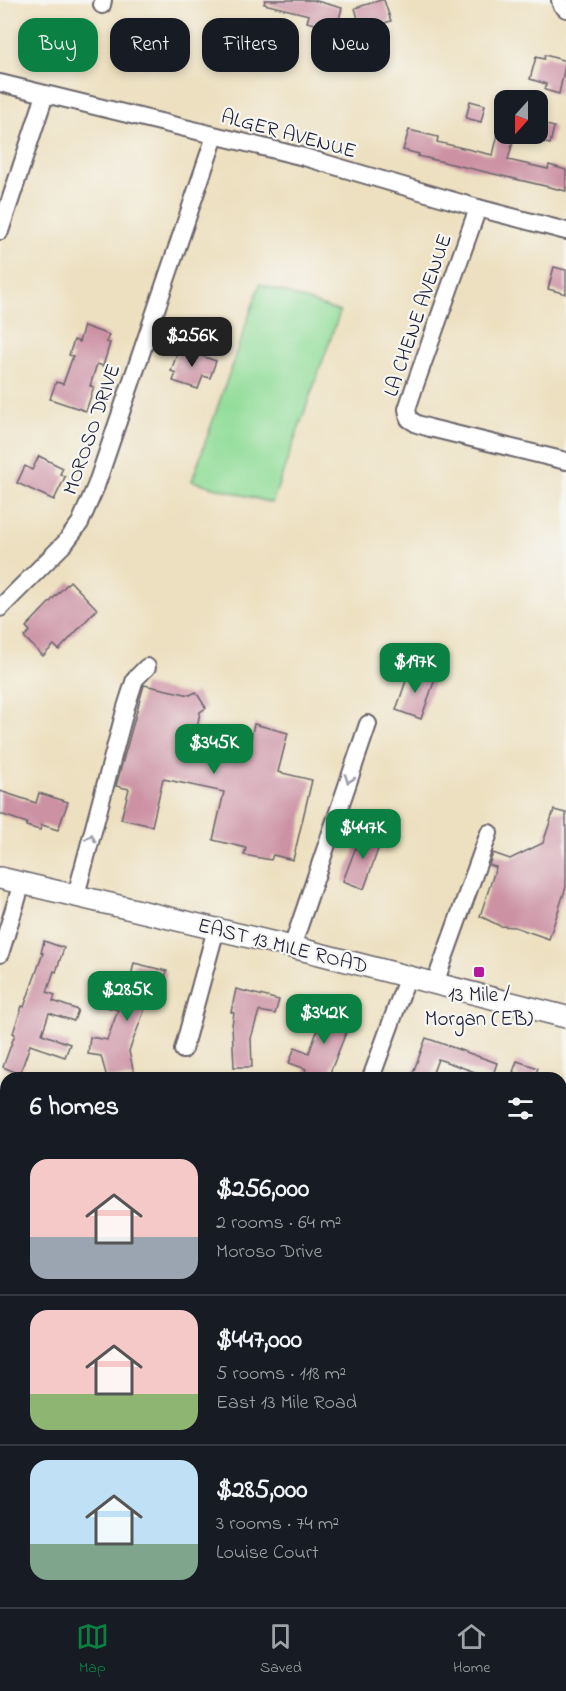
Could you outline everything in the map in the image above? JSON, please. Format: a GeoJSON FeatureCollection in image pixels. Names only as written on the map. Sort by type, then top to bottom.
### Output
{"type":"FeatureCollection","features":[{"type":"Feature","properties":{"kind":"main road","name":"EAST 13 MILE ROAD"},"geometry":{"type":"LineString","coordinates":[[0,878],[292,947],[566,1017]]}},
{"type":"Feature","properties":{"kind":"street","name":"ALGER AVENUE"},"geometry":{"type":"LineString","coordinates":[[0,83],[304,157],[566,231]]}},
{"type":"Feature","properties":{"kind":"street"},"geometry":{"type":"LineString","coordinates":[[0,231],[45,94]]}},
{"type":"Feature","properties":{"kind":"street","name":"MOROSO DRIVE"},"geometry":{"type":"LineString","coordinates":[[0,608],[65,543],[80,523],[89,504],[215,136]]}},
{"type":"Feature","properties":{"kind":"street","name":"LA CHENE AVENUE"},"geometry":{"type":"LineString","coordinates":[[478,208],[407,409],[409,419],[430,428],[566,461]]}},
{"type":"Feature","properties":{"kind":"street"},"geometry":{"type":"LineString","coordinates":[[76,895],[129,697],[135,679],[147,667]]}},
{"type":"Feature","properties":{"kind":"street"},"geometry":{"type":"LineString","coordinates":[[292,947],[368,724]]}},
{"type":"Feature","properties":{"kind":"street"},"geometry":{"type":"LineString","coordinates":[[435,983],[489,833]]}},
{"type":"Feature","properties":{"kind":"street"},"geometry":{"type":"LineString","coordinates":[[0,954],[22,883]]}},
{"type":"Feature","properties":{"kind":"street"},"geometry":{"type":"LineString","coordinates":[[183,1050],[216,929]]}},
{"type":"Feature","properties":{"kind":"street"},"geometry":{"type":"LineString","coordinates":[[373,1072],[408,976]]}},
{"type":"Feature","properties":{"kind":"green space"},"geometry":{"type":"Polygon","coordinates":[[[260,284],[340,312],[272,503],[192,481],[260,284]]]}},
{"type":"Feature","properties":{"kind":"building"},"geometry":{"type":"Polygon","coordinates":[[[265,0],[313,0],[342,8],[339,18],[311,18],[311,23],[307,22],[309,15],[264,4],[265,0]]]}},
{"type":"Feature","properties":{"kind":"building"},"geometry":{"type":"Polygon","coordinates":[[[384,0],[390,18],[358,18],[355,8],[384,0]]]}},
{"type":"Feature","properties":{"kind":"building"},"geometry":{"type":"Polygon","coordinates":[[[545,55],[566,61],[559,94],[545,90],[546,84],[530,79],[536,57],[544,59],[545,55]]]}},
{"type":"Feature","properties":{"kind":"building"},"geometry":{"type":"Polygon","coordinates":[[[470,101],[485,105],[481,122],[466,118],[470,101]]]}},
{"type":"Feature","properties":{"kind":"building"},"geometry":{"type":"Polygon","coordinates":[[[548,125],[554,127],[550,144],[548,144],[548,125]]]}},
{"type":"Feature","properties":{"kind":"building"},"geometry":{"type":"Polygon","coordinates":[[[409,130],[438,137],[437,142],[493,155],[496,144],[512,144],[508,160],[548,169],[549,165],[566,170],[566,191],[418,156],[419,154],[403,150],[409,130]]]}},
{"type":"Feature","properties":{"kind":"building"},"geometry":{"type":"Polygon","coordinates":[[[554,267],[566,270],[566,294],[548,289],[554,267]]]}},
{"type":"Feature","properties":{"kind":"building"},"geometry":{"type":"Polygon","coordinates":[[[84,326],[109,335],[106,342],[110,343],[103,366],[97,364],[90,386],[94,387],[86,411],[50,399],[56,382],[63,384],[73,356],[69,355],[74,340],[79,342],[84,326]]]}},
{"type":"Feature","properties":{"kind":"building"},"geometry":{"type":"Polygon","coordinates":[[[179,348],[216,361],[210,378],[203,376],[198,389],[173,381],[176,373],[171,371],[179,348]]]}},
{"type":"Feature","properties":{"kind":"building"},"geometry":{"type":"Polygon","coordinates":[[[39,456],[63,468],[60,474],[65,477],[54,500],[17,483],[25,466],[32,470],[39,456]]]}},
{"type":"Feature","properties":{"kind":"building"},"geometry":{"type":"Polygon","coordinates":[[[70,581],[97,609],[59,650],[54,645],[43,656],[24,637],[30,631],[26,627],[70,581]]]}},
{"type":"Feature","properties":{"kind":"building"},"geometry":{"type":"Polygon","coordinates":[[[410,669],[435,679],[421,719],[396,710],[410,669]]]}},
{"type":"Feature","properties":{"kind":"building"},"geometry":{"type":"Polygon","coordinates":[[[144,685],[190,695],[196,692],[206,708],[200,712],[196,734],[249,746],[254,724],[288,733],[278,772],[312,780],[293,860],[273,855],[271,860],[244,855],[246,848],[213,840],[224,792],[163,779],[152,826],[121,819],[129,789],[116,786],[144,685]]]}},
{"type":"Feature","properties":{"kind":"building"},"geometry":{"type":"Polygon","coordinates":[[[0,791],[36,803],[39,793],[68,802],[58,830],[42,825],[40,830],[0,814],[0,791]]]}},
{"type":"Feature","properties":{"kind":"building"},"geometry":{"type":"Polygon","coordinates":[[[554,810],[566,813],[566,887],[549,939],[515,927],[500,926],[480,916],[496,867],[489,865],[493,853],[510,859],[543,843],[554,810]]]}},
{"type":"Feature","properties":{"kind":"building"},"geometry":{"type":"Polygon","coordinates":[[[362,831],[382,838],[364,889],[343,881],[362,831]]]}},
{"type":"Feature","properties":{"kind":"building"},"geometry":{"type":"Polygon","coordinates":[[[44,941],[64,948],[47,992],[55,995],[53,1001],[78,1010],[74,1021],[49,1013],[42,1034],[70,1044],[65,1057],[30,1045],[21,1072],[15,1072],[3,1067],[22,1006],[24,1007],[43,953],[41,953],[44,941]]]}},
{"type":"Feature","properties":{"kind":"building"},"geometry":{"type":"Polygon","coordinates":[[[134,963],[167,971],[160,995],[155,993],[153,1002],[148,1001],[129,1051],[134,1072],[105,1072],[101,1056],[88,1054],[90,1037],[107,1040],[118,1010],[102,1006],[106,992],[131,999],[136,978],[131,976],[134,963]]]}},
{"type":"Feature","properties":{"kind":"building"},"geometry":{"type":"Polygon","coordinates":[[[236,989],[279,1000],[275,1014],[259,1011],[251,1038],[252,1067],[234,1067],[232,1025],[234,1013],[231,1012],[236,989]]]}},
{"type":"Feature","properties":{"kind":"building"},"geometry":{"type":"Polygon","coordinates":[[[339,1009],[356,1016],[350,1031],[347,1030],[330,1072],[305,1072],[306,1069],[289,1063],[295,1047],[309,1053],[325,1010],[337,1016],[339,1009]]]}},
{"type":"Feature","properties":{"kind":"building"},"geometry":{"type":"Polygon","coordinates":[[[426,1038],[497,1063],[494,1072],[475,1072],[438,1059],[433,1072],[413,1072],[426,1038]]]}},
{"type":"Feature","properties":{"kind":"building"},"geometry":{"type":"Polygon","coordinates":[[[517,1061],[538,1068],[536,1072],[513,1072],[517,1061]]]}},
{"type":"Feature","properties":{"kind":"place","name":"13 Mile / Morgan (EB)"},"geometry":{"type":"Point","coordinates":[479,972]}}]}
